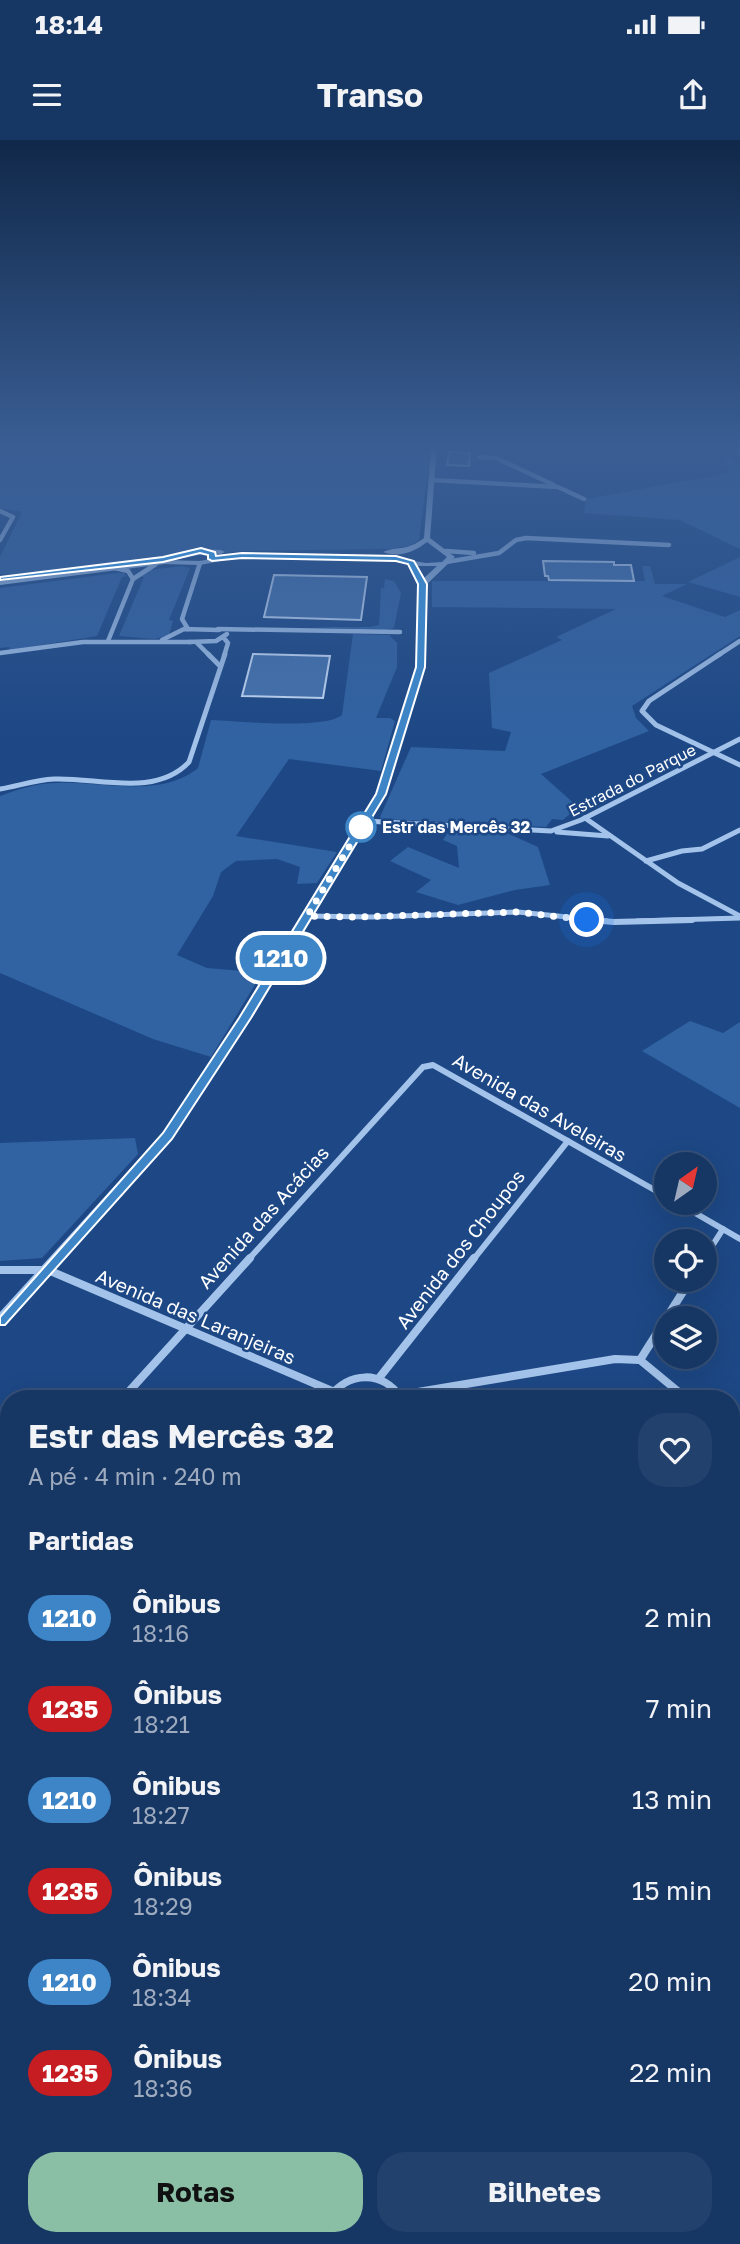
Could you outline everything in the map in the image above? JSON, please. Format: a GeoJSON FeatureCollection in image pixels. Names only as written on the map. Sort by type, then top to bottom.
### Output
{"type":"FeatureCollection","features":[{"type":"Feature","properties":{"kind":"street"},"geometry":{"type":"LineString","coordinates":[[0,1321],[173,1129],[307,916],[387,782],[421,665],[422,584],[404,555],[417,545]]}},
{"type":"Feature","properties":{"kind":"street"},"geometry":{"type":"LineString","coordinates":[[422,584],[451,556],[436,545]]}},
{"type":"Feature","properties":{"kind":"street"},"geometry":{"type":"LineString","coordinates":[[0,583],[156,564],[187,558],[194,551],[210,555],[375,557],[426,565],[496,554],[511,545]]}},
{"type":"Feature","properties":{"kind":"street"},"geometry":{"type":"LineString","coordinates":[[188,629],[182,619],[200,563],[210,555],[412,549],[496,554]]}},
{"type":"Feature","properties":{"kind":"street"},"geometry":{"type":"LineString","coordinates":[[0,577],[187,558],[200,563]]}},
{"type":"Feature","properties":{"kind":"street"},"geometry":{"type":"LineString","coordinates":[[108,641],[133,579],[156,564]]}},
{"type":"Feature","properties":{"kind":"street"},"geometry":{"type":"LineString","coordinates":[[116,568],[128,571],[133,579]]}},
{"type":"Feature","properties":{"kind":"street"},"geometry":{"type":"LineString","coordinates":[[153,642],[188,629],[400,632]]}},
{"type":"Feature","properties":{"kind":"street"},"geometry":{"type":"LineString","coordinates":[[0,789],[52,779],[146,782],[175,776],[189,762],[228,643],[218,629]]}},
{"type":"Feature","properties":{"kind":"street"},"geometry":{"type":"LineString","coordinates":[[0,653],[108,641],[216,641],[247,629]]}},
{"type":"Feature","properties":{"kind":"street"},"geometry":{"type":"LineString","coordinates":[[177,635],[211,654],[219,666]]}},
{"type":"Feature","properties":{"kind":"street"},"geometry":{"type":"LineString","coordinates":[[740,641],[649,701],[643,708],[644,715],[656,725],[740,765]]}},
{"type":"Feature","properties":{"kind":"street","name":"Estrada do Parque"},"geometry":{"type":"LineString","coordinates":[[365,821],[551,831],[585,818],[740,739]]}},
{"type":"Feature","properties":{"kind":"street"},"geometry":{"type":"LineString","coordinates":[[585,818],[678,883],[740,917]]}},
{"type":"Feature","properties":{"kind":"street"},"geometry":{"type":"LineString","coordinates":[[646,861],[682,851],[702,849],[740,830]]}},
{"type":"Feature","properties":{"kind":"street"},"geometry":{"type":"LineString","coordinates":[[551,831],[608,835]]}},
{"type":"Feature","properties":{"kind":"street"},"geometry":{"type":"LineString","coordinates":[[307,916],[527,912],[614,922],[740,917]]}},
{"type":"Feature","properties":{"kind":"street","name":"Avenida das Aveleiras"},"geometry":{"type":"LineString","coordinates":[[433,1065],[654,1190]]}},
{"type":"Feature","properties":{"kind":"street","name":"Avenida das Acácias"},"geometry":{"type":"LineString","coordinates":[[130,1390],[423,1067],[433,1065]]}},
{"type":"Feature","properties":{"kind":"street","name":"Avenida dos Choupos"},"geometry":{"type":"LineString","coordinates":[[379,1378],[568,1141]]}},
{"type":"Feature","properties":{"kind":"street"},"geometry":{"type":"LineString","coordinates":[[699,1215],[740,1239]]}},
{"type":"Feature","properties":{"kind":"street"},"geometry":{"type":"LineString","coordinates":[[717,1238],[723,1229]]}},
{"type":"Feature","properties":{"kind":"street"},"geometry":{"type":"LineString","coordinates":[[0,1270],[48,1270]]}},
{"type":"Feature","properties":{"kind":"street","name":"Avenida das Laranjeiras"},"geometry":{"type":"LineString","coordinates":[[48,1270],[319,1390]]}},
{"type":"Feature","properties":{"kind":"street"},"geometry":{"type":"LineString","coordinates":[[640,1360],[683,1292]]}},
{"type":"Feature","properties":{"kind":"street"},"geometry":{"type":"LineString","coordinates":[[435,1390],[615,1359],[640,1360],[676,1390]]}},
{"type":"Feature","properties":{"kind":"street"},"geometry":{"type":"LineString","coordinates":[[334,1390],[339,1384],[358,1377],[379,1378],[396,1390]]}},
{"type":"Feature","properties":{"kind":"shaded area"},"geometry":{"type":"Polygon","coordinates":[[[6,545],[410,545],[389,549],[241,551],[12,575],[0,574],[0,557],[6,545]]]}},
{"type":"Feature","properties":{"kind":"shaded area"},"geometry":{"type":"Polygon","coordinates":[[[740,557],[740,597],[688,582],[740,557]]]}},
{"type":"Feature","properties":{"kind":"shaded area"},"geometry":{"type":"Polygon","coordinates":[[[182,566],[190,568],[169,620],[173,621],[169,635],[155,639],[119,636],[144,577],[140,577],[149,570],[182,566]]]}},
{"type":"Feature","properties":{"kind":"shaded area"},"geometry":{"type":"Polygon","coordinates":[[[642,566],[650,566],[655,584],[687,584],[662,596],[725,617],[740,610],[740,636],[632,706],[636,718],[649,731],[541,774],[578,807],[563,820],[552,819],[546,827],[380,817],[411,747],[505,751],[511,732],[492,728],[489,673],[562,640],[556,637],[616,609],[432,607],[432,581],[645,581],[642,566]]]}},
{"type":"Feature","properties":{"kind":"shaded area"},"geometry":{"type":"Polygon","coordinates":[[[124,573],[126,576],[122,577],[97,636],[10,650],[9,647],[0,648],[0,588],[124,573]]]}},
{"type":"Feature","properties":{"kind":"shaded area"},"geometry":{"type":"Polygon","coordinates":[[[385,579],[394,581],[401,593],[394,628],[385,630],[307,627],[379,625],[381,588],[384,588],[385,579]]]}},
{"type":"Feature","properties":{"kind":"shaded area"},"geometry":{"type":"Polygon","coordinates":[[[353,634],[389,635],[397,643],[397,667],[376,718],[390,718],[395,721],[381,771],[289,759],[236,836],[337,852],[317,883],[297,884],[300,867],[277,859],[236,861],[221,872],[213,896],[177,955],[207,968],[242,971],[261,945],[278,947],[211,1057],[153,1039],[0,973],[0,796],[50,783],[149,786],[183,777],[198,768],[211,720],[299,723],[332,720],[342,715],[353,634]]]}},
{"type":"Feature","properties":{"kind":"shaded area"},"geometry":{"type":"Polygon","coordinates":[[[449,831],[507,833],[538,847],[550,885],[515,890],[458,905],[416,892],[431,880],[390,861],[408,847],[459,868],[457,846],[443,840],[449,831]]]}},
{"type":"Feature","properties":{"kind":"shaded area"},"geometry":{"type":"Polygon","coordinates":[[[690,1021],[723,1033],[740,1022],[740,1108],[642,1051],[690,1021]]]}},
{"type":"Feature","properties":{"kind":"shaded area"},"geometry":{"type":"Polygon","coordinates":[[[135,1138],[138,1154],[42,1258],[0,1261],[0,1143],[135,1138]]]}},
{"type":"Feature","properties":{"kind":"building"},"geometry":{"type":"Polygon","coordinates":[[[543,561],[614,562],[614,565],[631,565],[634,581],[549,580],[548,576],[545,576],[543,561]]]}},
{"type":"Feature","properties":{"kind":"building"},"geometry":{"type":"Polygon","coordinates":[[[274,575],[367,577],[361,620],[264,617],[274,575]]]}},
{"type":"Feature","properties":{"kind":"building"},"geometry":{"type":"Polygon","coordinates":[[[253,654],[330,656],[323,698],[242,696],[253,654]]]}},
{"type":"Feature","properties":{"kind":"bus line","name":"1210"},"geometry":{"type":"LineString","coordinates":[[0,577],[163,560],[194,551],[208,552],[214,556],[212,559],[242,555],[364,556],[396,559],[411,563],[422,584],[423,644],[422,660],[388,779],[381,794],[245,1018],[168,1136],[0,1321]]}},
{"type":"Feature","properties":{"kind":"place","name":"Estr das Mercês 32"},"geometry":{"type":"Point","coordinates":[361,827]}},
{"type":"Feature","properties":{"kind":"route"},"geometry":{"type":"LineString","coordinates":[[361,827],[365,821],[307,916],[527,912],[587,920]]}}]}
